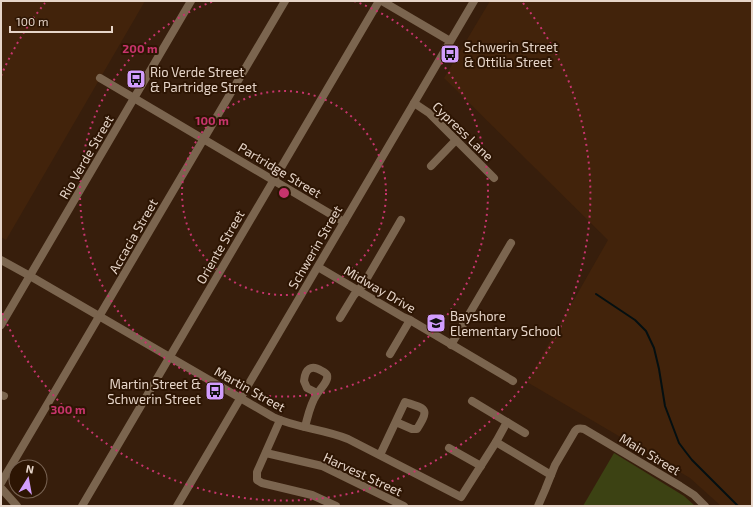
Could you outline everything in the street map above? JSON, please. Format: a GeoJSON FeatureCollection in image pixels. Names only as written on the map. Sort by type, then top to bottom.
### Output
{"type":"FeatureCollection","features":[{"type":"Feature","properties":{"kind":"street","name":"Rio Verde Street"},"geometry":{"type":"LineString","coordinates":[[1,325],[191,1]]}},
{"type":"Feature","properties":{"kind":"street","name":"Accacia Street"},"geometry":{"type":"LineString","coordinates":[[1,483],[285,1]]}},
{"type":"Feature","properties":{"kind":"street"},"geometry":{"type":"LineString","coordinates":[[380,1],[450,42]]}},
{"type":"Feature","properties":{"kind":"street","name":"Oriente Street"},"geometry":{"type":"LineString","coordinates":[[82,506],[380,1]]}},
{"type":"Feature","properties":{"kind":"street","name":"Schwerin Street"},"geometry":{"type":"LineString","coordinates":[[178,506],[474,1]]}},
{"type":"Feature","properties":{"kind":"street","name":"Partridge Street"},"geometry":{"type":"LineString","coordinates":[[100,78],[344,222]]}},
{"type":"Feature","properties":{"kind":"street","name":"Cypress Lane"},"geometry":{"type":"LineString","coordinates":[[414,103],[429,113],[494,178]]}},
{"type":"Feature","properties":{"kind":"street"},"geometry":{"type":"LineString","coordinates":[[431,166],[456,140]]}},
{"type":"Feature","properties":{"kind":"street"},"geometry":{"type":"LineString","coordinates":[[340,318],[354,295],[363,285],[401,220]]}},
{"type":"Feature","properties":{"kind":"street"},"geometry":{"type":"LineString","coordinates":[[451,345],[511,243]]}},
{"type":"Feature","properties":{"kind":"street","name":"Martin Street"},"geometry":{"type":"LineString","coordinates":[[1,260],[280,420],[340,435],[461,497],[507,422]]}},
{"type":"Feature","properties":{"kind":"street","name":"Midway Drive"},"geometry":{"type":"LineString","coordinates":[[318,267],[513,381]]}},
{"type":"Feature","properties":{"kind":"street"},"geometry":{"type":"LineString","coordinates":[[390,354],[410,320]]}},
{"type":"Feature","properties":{"kind":"street"},"geometry":{"type":"LineString","coordinates":[[305,427],[311,403],[317,393]]}},
{"type":"Feature","properties":{"kind":"street"},"geometry":{"type":"LineString","coordinates":[[472,401],[525,433]]}},
{"type":"Feature","properties":{"kind":"street"},"geometry":{"type":"LineString","coordinates":[[280,420],[257,472],[257,480],[262,483],[312,495],[336,506]]}},
{"type":"Feature","properties":{"kind":"street"},"geometry":{"type":"LineString","coordinates":[[380,455],[396,422]]}},
{"type":"Feature","properties":{"kind":"street","name":"Main Street"},"geometry":{"type":"LineString","coordinates":[[551,475],[559,457],[575,431],[579,428],[584,429],[680,486],[705,506]]}},
{"type":"Feature","properties":{"kind":"street"},"geometry":{"type":"LineString","coordinates":[[496,442],[551,475],[538,506]]}},
{"type":"Feature","properties":{"kind":"street"},"geometry":{"type":"LineString","coordinates":[[449,448],[481,466]]}},
{"type":"Feature","properties":{"kind":"street","name":"Harvest Street"},"geometry":{"type":"LineString","coordinates":[[266,453],[322,466],[404,506]]}},
{"type":"Feature","properties":{"kind":"street"},"geometry":{"type":"LineString","coordinates":[[1,488],[17,506]]}},
{"type":"Feature","properties":{"kind":"shaded area"},"geometry":{"type":"Polygon","coordinates":[[[1,1],[145,1],[6,240],[1,237],[1,1]]]}},
{"type":"Feature","properties":{"kind":"shaded area"},"geometry":{"type":"Polygon","coordinates":[[[490,1],[752,1],[752,506],[721,506],[690,478],[527,382],[608,240],[444,78],[490,1]]]}},
{"type":"Feature","properties":{"kind":"green space"},"geometry":{"type":"Polygon","coordinates":[[[614,453],[684,496],[695,506],[583,506],[614,453]]]}},
{"type":"Feature","properties":{"kind":"waterway"},"geometry":{"type":"LineString","coordinates":[[596,294],[635,320],[646,331],[654,348],[665,406],[679,443],[692,460],[738,506]]}},
{"type":"Feature","properties":{"kind":"place","name":"Schwerin Street & Ottilia Street"},"geometry":{"type":"Point","coordinates":[450,54]}},
{"type":"Feature","properties":{"kind":"place","name":"Rio Verde Street & Partridge Street"},"geometry":{"type":"Point","coordinates":[136,79]}},
{"type":"Feature","properties":{"kind":"place","name":"Bayshore Elementary School"},"geometry":{"type":"Point","coordinates":[436,323]}},
{"type":"Feature","properties":{"kind":"place","name":"Martin Street & Schwerin Street"},"geometry":{"type":"Point","coordinates":[215,391]}}]}
